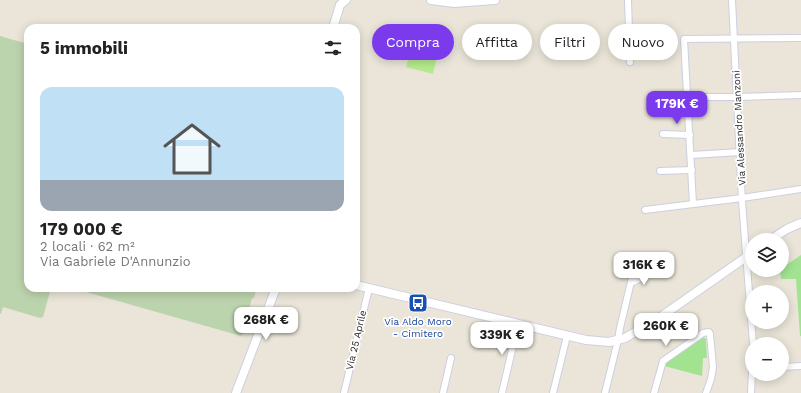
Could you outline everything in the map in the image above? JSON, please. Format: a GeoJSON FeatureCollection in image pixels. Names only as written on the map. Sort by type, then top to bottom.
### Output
{"type":"FeatureCollection","features":[{"type":"Feature","properties":{"kind":"street"},"geometry":{"type":"LineString","coordinates":[[334,24],[336,0]]}},
{"type":"Feature","properties":{"kind":"street"},"geometry":{"type":"LineString","coordinates":[[334,24],[340,5],[346,0]]}},
{"type":"Feature","properties":{"kind":"street"},"geometry":{"type":"LineString","coordinates":[[431,0],[454,3],[495,0]]}},
{"type":"Feature","properties":{"kind":"street"},"geometry":{"type":"LineString","coordinates":[[628,0],[630,62]]}},
{"type":"Feature","properties":{"kind":"street","name":"Via Alessandro Manzoni"},"geometry":{"type":"LineString","coordinates":[[732,0],[742,198],[746,233]]}},
{"type":"Feature","properties":{"kind":"street"},"geometry":{"type":"LineString","coordinates":[[693,204],[684,39],[801,38]]}},
{"type":"Feature","properties":{"kind":"street"},"geometry":{"type":"LineString","coordinates":[[688,97],[801,95]]}},
{"type":"Feature","properties":{"kind":"street"},"geometry":{"type":"LineString","coordinates":[[663,134],[690,135]]}},
{"type":"Feature","properties":{"kind":"street"},"geometry":{"type":"LineString","coordinates":[[691,155],[740,152]]}},
{"type":"Feature","properties":{"kind":"street"},"geometry":{"type":"LineString","coordinates":[[660,171],[692,170]]}},
{"type":"Feature","properties":{"kind":"street"},"geometry":{"type":"LineString","coordinates":[[645,210],[801,189]]}},
{"type":"Feature","properties":{"kind":"street"},"geometry":{"type":"LineString","coordinates":[[781,233],[801,223]]}},
{"type":"Feature","properties":{"kind":"street"},"geometry":{"type":"LineString","coordinates":[[360,286],[594,342],[625,338],[659,318],[745,257]]}},
{"type":"Feature","properties":{"kind":"street"},"geometry":{"type":"LineString","coordinates":[[604,393],[634,269]]}},
{"type":"Feature","properties":{"kind":"street"},"geometry":{"type":"LineString","coordinates":[[631,283],[649,274]]}},
{"type":"Feature","properties":{"kind":"street","name":"Via Alessandro Manzoni"},"geometry":{"type":"LineString","coordinates":[[750,277],[753,337]]}},
{"type":"Feature","properties":{"kind":"street","name":"Via 25 Aprile"},"geometry":{"type":"LineString","coordinates":[[344,393],[369,288]]}},
{"type":"Feature","properties":{"kind":"street"},"geometry":{"type":"LineString","coordinates":[[238,391],[275,292]]}},
{"type":"Feature","properties":{"kind":"street"},"geometry":{"type":"LineString","coordinates":[[502,393],[518,324]]}},
{"type":"Feature","properties":{"kind":"street"},"geometry":{"type":"LineString","coordinates":[[654,393],[663,361],[703,333],[709,332],[713,367],[706,393]]}},
{"type":"Feature","properties":{"kind":"street"},"geometry":{"type":"LineString","coordinates":[[553,393],[567,336]]}},
{"type":"Feature","properties":{"kind":"street"},"geometry":{"type":"LineString","coordinates":[[443,393],[451,358]]}},
{"type":"Feature","properties":{"kind":"street"},"geometry":{"type":"LineString","coordinates":[[789,367],[801,366]]}},
{"type":"Feature","properties":{"kind":"street"},"geometry":{"type":"LineString","coordinates":[[751,393],[752,381]]}},
{"type":"Feature","properties":{"kind":"green space"},"geometry":{"type":"Polygon","coordinates":[[[0,36],[24,43],[24,292],[50,292],[43,317],[40,318],[3,307],[1,314],[0,36]]]}},
{"type":"Feature","properties":{"kind":"green space"},"geometry":{"type":"Polygon","coordinates":[[[408,60],[436,60],[433,74],[406,67],[408,60]]]}},
{"type":"Feature","properties":{"kind":"green space"},"geometry":{"type":"Polygon","coordinates":[[[801,255],[801,336],[796,279],[781,279],[781,277],[789,277],[789,263],[801,255]]]}},
{"type":"Feature","properties":{"kind":"green space"},"geometry":{"type":"Polygon","coordinates":[[[86,292],[255,292],[254,298],[252,298],[244,334],[241,336],[86,292]]]}},
{"type":"Feature","properties":{"kind":"green space"},"geometry":{"type":"Polygon","coordinates":[[[703,337],[706,339],[707,358],[703,358],[702,376],[664,366],[666,361],[703,337]]]}},
{"type":"Feature","properties":{"kind":"place","name":"Via Aldo Moro - Cimitero"},"geometry":{"type":"Point","coordinates":[418,303]}}]}
